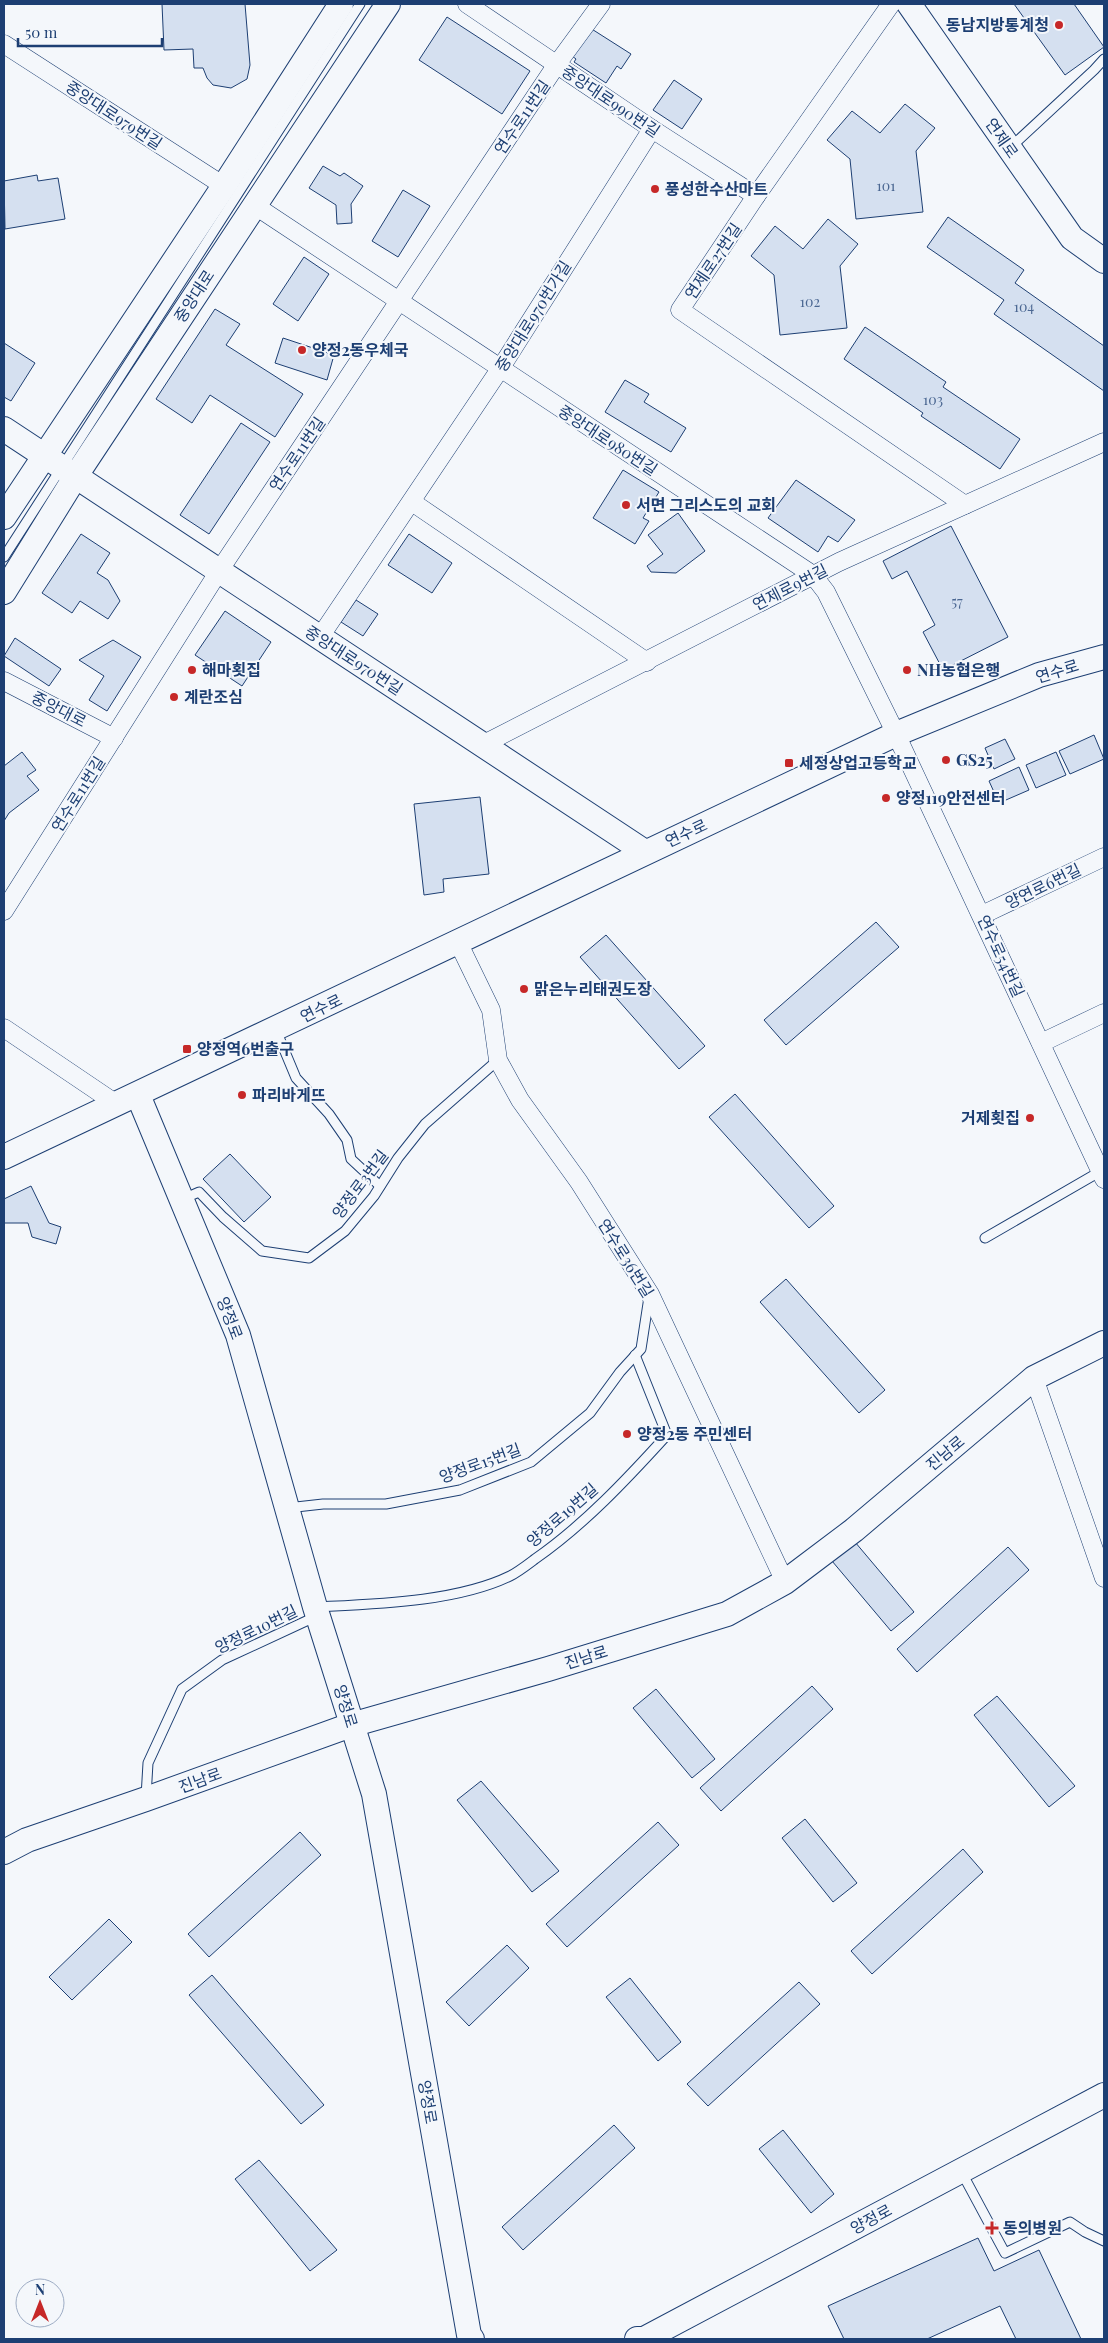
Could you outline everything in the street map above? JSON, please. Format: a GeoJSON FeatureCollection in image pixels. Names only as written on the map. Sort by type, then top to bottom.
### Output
{"type":"FeatureCollection","features":[{"type":"Feature","properties":{"kind":"street","name":"중앙대로"},"geometry":{"type":"LineString","coordinates":[[4,592],[61,466],[224,186],[340,4]]}},
{"type":"Feature","properties":{"kind":"street","name":"중앙대로"},"geometry":{"type":"LineString","coordinates":[[4,518],[61,466],[254,205],[388,4]]}},
{"type":"Feature","properties":{"kind":"street","name":"중앙대로990번길"},"geometry":{"type":"LineString","coordinates":[[467,4],[652,129],[756,196]]}},
{"type":"Feature","properties":{"kind":"street","name":"연수로11번길"},"geometry":{"type":"LineString","coordinates":[[4,911],[219,571],[557,64],[601,4]]}},
{"type":"Feature","properties":{"kind":"street","name":"연제로27번길"},"geometry":{"type":"LineString","coordinates":[[892,4],[756,196],[680,310],[965,505]]}},
{"type":"Feature","properties":{"kind":"street","name":"연제로"},"geometry":{"type":"LineString","coordinates":[[909,4],[1072,238],[1104,262]]}},
{"type":"Feature","properties":{"kind":"street","name":"중앙대로979번길"},"geometry":{"type":"LineString","coordinates":[[4,44],[224,186]]}},
{"type":"Feature","properties":{"kind":"street","name":"중앙대로970번가길"},"geometry":{"type":"LineString","coordinates":[[320,637],[500,369],[652,129]]}},
{"type":"Feature","properties":{"kind":"street","name":"중앙대로980번길"},"geometry":{"type":"LineString","coordinates":[[254,205],[813,575],[826,592],[896,734]]}},
{"type":"Feature","properties":{"kind":"street","name":"중앙대로970번길"},"geometry":{"type":"LineString","coordinates":[[4,429],[645,852]]}},
{"type":"Feature","properties":{"kind":"street","name":"연제로9번길"},"geometry":{"type":"LineString","coordinates":[[482,744],[647,662],[813,575],[1104,442]]}},
{"type":"Feature","properties":{"kind":"street"},"geometry":{"type":"LineString","coordinates":[[412,502],[647,662]]}},
{"type":"Feature","properties":{"kind":"street","name":"연수로"},"geometry":{"type":"LineString","coordinates":[[4,1157],[128,1100],[896,734],[1039,675],[1104,656]]}},
{"type":"Feature","properties":{"kind":"street","name":"중앙대로"},"geometry":{"type":"LineString","coordinates":[[4,680],[114,738]]}},
{"type":"Feature","properties":{"kind":"street","name":"연수로54번길"},"geometry":{"type":"LineString","coordinates":[[896,734],[1103,1173]]}},
{"type":"Feature","properties":{"kind":"street","name":"양연로6번길"},"geometry":{"type":"LineString","coordinates":[[982,915],[1104,857]]}},
{"type":"Feature","properties":{"kind":"street","name":"연수로36번길"},"geometry":{"type":"LineString","coordinates":[[458,942],[491,1010],[498,1060],[520,1100],[579,1182],[650,1294],[785,1582]]}},
{"type":"Feature","properties":{"kind":"street"},"geometry":{"type":"LineString","coordinates":[[1041,1043],[1104,1013]]}},
{"type":"Feature","properties":{"kind":"street"},"geometry":{"type":"LineString","coordinates":[[4,1028],[128,1100]]}},
{"type":"Feature","properties":{"kind":"street","name":"양정로"},"geometry":{"type":"LineString","coordinates":[[128,1100],[182,1200],[238,1335],[316,1611],[374,1794],[469,2335],[472,2339]]}},
{"type":"Feature","properties":{"kind":"street","name":"진남로"},"geometry":{"type":"LineString","coordinates":[[4,1852],[28,1840],[146,1800],[351,1725],[548,1669],[727,1614],[785,1582],[854,1530],[1034,1378],[1104,1343]]}},
{"type":"Feature","properties":{"kind":"street"},"geometry":{"type":"LineString","coordinates":[[1034,1378],[1104,1578]]}},
{"type":"Feature","properties":{"kind":"street","name":"양정로"},"geometry":{"type":"LineString","coordinates":[[637,2339],[644,2339],[1104,2095]]}},
{"type":"Feature","properties":{"kind":"lane"},"geometry":{"type":"LineString","coordinates":[[4,557],[360,4]]}},
{"type":"Feature","properties":{"kind":"lane"},"geometry":{"type":"LineString","coordinates":[[1009,149],[1104,58]]}},
{"type":"Feature","properties":{"kind":"lane"},"geometry":{"type":"LineString","coordinates":[[276,1029],[296,1078],[329,1114],[347,1140],[351,1159],[380,1186]]}},
{"type":"Feature","properties":{"kind":"lane","name":"양정로3번길"},"geometry":{"type":"LineString","coordinates":[[182,1200],[199,1192],[223,1217],[262,1251],[309,1258],[345,1231],[424,1124],[498,1060]]}},
{"type":"Feature","properties":{"kind":"lane"},"geometry":{"type":"LineString","coordinates":[[985,1238],[1103,1173]]}},
{"type":"Feature","properties":{"kind":"lane","name":"양정로15번길"},"geometry":{"type":"LineString","coordinates":[[287,1508],[323,1504],[386,1504],[460,1490],[531,1462],[590,1414],[641,1349],[650,1294]]}},
{"type":"Feature","properties":{"kind":"lane","name":"양정로19번길"},"geometry":{"type":"LineString","coordinates":[[316,1611],[466,1591],[510,1576],[556,1544],[632,1474],[667,1435],[635,1355]]}},
{"type":"Feature","properties":{"kind":"lane","name":"양정로10번길"},"geometry":{"type":"LineString","coordinates":[[146,1800],[148,1763],[182,1690],[222,1660],[316,1611]]}},
{"type":"Feature","properties":{"kind":"lane"},"geometry":{"type":"LineString","coordinates":[[961,2171],[1005,2253],[1070,2222],[1104,2241]]}},
{"type":"Feature","properties":{"kind":"building"},"geometry":{"type":"Polygon","coordinates":[[[162,4],[245,4],[250,65],[247,79],[231,88],[213,85],[207,78],[203,68],[194,68],[193,49],[164,50],[162,4]]]}},
{"type":"Feature","properties":{"kind":"building","name":"동남지방통계청"},"geometry":{"type":"Polygon","coordinates":[[[1014,4],[1074,4],[1104,47],[1065,75],[1014,4]]]}},
{"type":"Feature","properties":{"kind":"building"},"geometry":{"type":"Polygon","coordinates":[[[447,17],[530,71],[502,114],[419,60],[447,17]]]}},
{"type":"Feature","properties":{"kind":"building"},"geometry":{"type":"Polygon","coordinates":[[[587,26],[631,54],[621,69],[617,66],[606,83],[574,62],[576,59],[572,56],[587,26]]]}},
{"type":"Feature","properties":{"kind":"building"},"geometry":{"type":"Polygon","coordinates":[[[674,80],[702,99],[682,129],[653,110],[674,80]]]}},
{"type":"Feature","properties":{"kind":"building"},"geometry":{"type":"Polygon","coordinates":[[[905,104],[935,128],[916,151],[923,212],[856,219],[850,159],[827,140],[852,111],[880,133],[905,104]]]}},
{"type":"Feature","properties":{"kind":"building"},"geometry":{"type":"Polygon","coordinates":[[[323,166],[340,176],[344,173],[363,186],[351,204],[352,223],[337,224],[336,205],[309,188],[323,166]]]}},
{"type":"Feature","properties":{"kind":"building"},"geometry":{"type":"Polygon","coordinates":[[[37,175],[38,181],[58,178],[65,219],[5,229],[4,181],[37,175]]]}},
{"type":"Feature","properties":{"kind":"building"},"geometry":{"type":"Polygon","coordinates":[[[403,190],[430,206],[398,257],[372,241],[403,190]]]}},
{"type":"Feature","properties":{"kind":"building"},"geometry":{"type":"Polygon","coordinates":[[[948,217],[1024,270],[1015,283],[1104,346],[1104,391],[994,314],[1004,300],[927,247],[948,217]]]}},
{"type":"Feature","properties":{"kind":"building"},"geometry":{"type":"Polygon","coordinates":[[[828,219],[858,244],[840,266],[847,328],[780,335],[774,275],[751,256],[775,226],[803,249],[828,219]]]}},
{"type":"Feature","properties":{"kind":"building"},"geometry":{"type":"Polygon","coordinates":[[[304,257],[329,274],[298,321],[273,304],[304,257]]]}},
{"type":"Feature","properties":{"kind":"building"},"geometry":{"type":"Polygon","coordinates":[[[215,309],[240,324],[226,345],[303,394],[275,437],[210,395],[192,423],[156,399],[215,309]]]}},
{"type":"Feature","properties":{"kind":"building"},"geometry":{"type":"Polygon","coordinates":[[[865,327],[946,382],[943,387],[1020,439],[1000,469],[921,416],[923,413],[844,359],[865,327]]]}},
{"type":"Feature","properties":{"kind":"building"},"geometry":{"type":"Polygon","coordinates":[[[283,338],[334,355],[327,380],[275,363],[283,338]]]}},
{"type":"Feature","properties":{"kind":"building"},"geometry":{"type":"Polygon","coordinates":[[[4,343],[35,363],[11,401],[4,397],[4,343]]]}},
{"type":"Feature","properties":{"kind":"building"},"geometry":{"type":"Polygon","coordinates":[[[625,380],[649,394],[644,402],[686,428],[671,452],[605,412],[625,380]]]}},
{"type":"Feature","properties":{"kind":"building"},"geometry":{"type":"Polygon","coordinates":[[[241,423],[270,442],[209,534],[180,515],[241,423]]]}},
{"type":"Feature","properties":{"kind":"building","name":"서면 그리스도의 교회"},"geometry":{"type":"Polygon","coordinates":[[[623,470],[659,492],[643,518],[649,521],[635,544],[593,518],[623,470]]]}},
{"type":"Feature","properties":{"kind":"building"},"geometry":{"type":"Polygon","coordinates":[[[796,480],[855,520],[838,542],[828,536],[818,552],[768,518],[796,480]]]}},
{"type":"Feature","properties":{"kind":"building"},"geometry":{"type":"Polygon","coordinates":[[[678,513],[705,551],[676,573],[651,572],[647,566],[663,554],[648,535],[678,513]]]}},
{"type":"Feature","properties":{"kind":"building"},"geometry":{"type":"Polygon","coordinates":[[[951,526],[1008,637],[943,670],[923,632],[935,625],[907,571],[892,579],[883,561],[951,526]]]}},
{"type":"Feature","properties":{"kind":"building"},"geometry":{"type":"Polygon","coordinates":[[[81,534],[110,553],[97,573],[108,580],[120,601],[108,619],[80,601],[72,613],[42,593],[81,534]]]}},
{"type":"Feature","properties":{"kind":"building"},"geometry":{"type":"Polygon","coordinates":[[[409,534],[452,563],[432,593],[388,565],[409,534]]]}},
{"type":"Feature","properties":{"kind":"building"},"geometry":{"type":"Polygon","coordinates":[[[356,600],[378,614],[363,636],[341,622],[356,600]]]}},
{"type":"Feature","properties":{"kind":"building"},"geometry":{"type":"Polygon","coordinates":[[[225,611],[271,642],[242,686],[195,655],[225,611]]]}},
{"type":"Feature","properties":{"kind":"building"},"geometry":{"type":"Polygon","coordinates":[[[15,638],[61,669],[49,686],[4,656],[15,638]]]}},
{"type":"Feature","properties":{"kind":"building"},"geometry":{"type":"Polygon","coordinates":[[[113,640],[141,657],[107,711],[89,700],[104,676],[79,660],[113,640]]]}},
{"type":"Feature","properties":{"kind":"building"},"geometry":{"type":"Polygon","coordinates":[[[1094,735],[1104,759],[1070,774],[1059,751],[1094,735]]]}},
{"type":"Feature","properties":{"kind":"building"},"geometry":{"type":"Polygon","coordinates":[[[1005,739],[1015,759],[994,769],[985,748],[1005,739]]]}},
{"type":"Feature","properties":{"kind":"building"},"geometry":{"type":"Polygon","coordinates":[[[22,752],[36,770],[27,776],[39,790],[9,813],[4,821],[4,766],[22,752]]]}},
{"type":"Feature","properties":{"kind":"building"},"geometry":{"type":"Polygon","coordinates":[[[1056,752],[1066,775],[1036,788],[1026,765],[1056,752]]]}},
{"type":"Feature","properties":{"kind":"building"},"geometry":{"type":"Polygon","coordinates":[[[1019,767],[1029,790],[999,803],[989,781],[1019,767]]]}},
{"type":"Feature","properties":{"kind":"building"},"geometry":{"type":"Polygon","coordinates":[[[480,797],[489,874],[443,879],[444,892],[424,895],[414,804],[480,797]]]}},
{"type":"Feature","properties":{"kind":"building"},"geometry":{"type":"Polygon","coordinates":[[[876,922],[899,947],[786,1045],[764,1020],[876,922]]]}},
{"type":"Feature","properties":{"kind":"building"},"geometry":{"type":"Polygon","coordinates":[[[606,935],[705,1046],[679,1069],[580,957],[606,935]]]}},
{"type":"Feature","properties":{"kind":"building"},"geometry":{"type":"Polygon","coordinates":[[[735,1094],[834,1206],[809,1228],[709,1117],[735,1094]]]}},
{"type":"Feature","properties":{"kind":"building"},"geometry":{"type":"Polygon","coordinates":[[[230,1154],[271,1197],[244,1222],[203,1179],[230,1154]]]}},
{"type":"Feature","properties":{"kind":"building"},"geometry":{"type":"Polygon","coordinates":[[[31,1186],[49,1223],[61,1227],[56,1244],[32,1237],[28,1223],[4,1223],[4,1199],[31,1186]]]}},
{"type":"Feature","properties":{"kind":"building"},"geometry":{"type":"Polygon","coordinates":[[[786,1279],[885,1390],[859,1413],[760,1302],[786,1279]]]}},
{"type":"Feature","properties":{"kind":"building"},"geometry":{"type":"Polygon","coordinates":[[[855,1542],[914,1612],[891,1631],[832,1561],[855,1542]]]}},
{"type":"Feature","properties":{"kind":"building"},"geometry":{"type":"Polygon","coordinates":[[[1008,1547],[1029,1570],[917,1672],[897,1649],[1008,1547]]]}},
{"type":"Feature","properties":{"kind":"building"},"geometry":{"type":"Polygon","coordinates":[[[812,1686],[833,1709],[721,1811],[700,1788],[812,1686]]]}},
{"type":"Feature","properties":{"kind":"building"},"geometry":{"type":"Polygon","coordinates":[[[656,1689],[715,1759],[692,1778],[633,1708],[656,1689]]]}},
{"type":"Feature","properties":{"kind":"building"},"geometry":{"type":"Polygon","coordinates":[[[997,1696],[1075,1786],[1049,1807],[974,1715],[997,1696]]]}},
{"type":"Feature","properties":{"kind":"building"},"geometry":{"type":"Polygon","coordinates":[[[481,1781],[559,1871],[532,1892],[457,1800],[481,1781]]]}},
{"type":"Feature","properties":{"kind":"building"},"geometry":{"type":"Polygon","coordinates":[[[805,1819],[857,1883],[833,1902],[782,1838],[805,1819]]]}},
{"type":"Feature","properties":{"kind":"building"},"geometry":{"type":"Polygon","coordinates":[[[658,1822],[679,1845],[567,1947],[546,1924],[658,1822]]]}},
{"type":"Feature","properties":{"kind":"building"},"geometry":{"type":"Polygon","coordinates":[[[300,1832],[321,1855],[209,1957],[188,1934],[300,1832]]]}},
{"type":"Feature","properties":{"kind":"building"},"geometry":{"type":"Polygon","coordinates":[[[963,1849],[983,1872],[872,1974],[851,1951],[963,1849]]]}},
{"type":"Feature","properties":{"kind":"building"},"geometry":{"type":"Polygon","coordinates":[[[109,1919],[132,1942],[72,2000],[49,1977],[109,1919]]]}},
{"type":"Feature","properties":{"kind":"building"},"geometry":{"type":"Polygon","coordinates":[[[507,1945],[529,1968],[469,2026],[446,2002],[507,1945]]]}},
{"type":"Feature","properties":{"kind":"building"},"geometry":{"type":"Polygon","coordinates":[[[212,1975],[324,2105],[301,2124],[189,1995],[212,1975]]]}},
{"type":"Feature","properties":{"kind":"building"},"geometry":{"type":"Polygon","coordinates":[[[630,1978],[681,2042],[658,2061],[606,1997],[630,1978]]]}},
{"type":"Feature","properties":{"kind":"building"},"geometry":{"type":"Polygon","coordinates":[[[799,1982],[820,2004],[708,2106],[687,2084],[799,1982]]]}},
{"type":"Feature","properties":{"kind":"building"},"geometry":{"type":"Polygon","coordinates":[[[614,2125],[635,2148],[523,2250],[502,2227],[614,2125]]]}},
{"type":"Feature","properties":{"kind":"building"},"geometry":{"type":"Polygon","coordinates":[[[783,2130],[834,2194],[811,2213],[759,2149],[783,2130]]]}},
{"type":"Feature","properties":{"kind":"building"},"geometry":{"type":"Polygon","coordinates":[[[259,2160],[337,2250],[310,2271],[235,2179],[259,2160]]]}},
{"type":"Feature","properties":{"kind":"building"},"geometry":{"type":"Polygon","coordinates":[[[978,2238],[994,2271],[1039,2250],[1081,2339],[1016,2339],[1000,2306],[927,2339],[844,2339],[828,2306],[978,2238]]]}},
{"type":"Feature","properties":{"kind":"place","name":"동남지방통계청"},"geometry":{"type":"Point","coordinates":[1059,25]}},
{"type":"Feature","properties":{"kind":"place","name":"풍성한수산마트"},"geometry":{"type":"Point","coordinates":[655,189]}},
{"type":"Feature","properties":{"kind":"place","name":"양정2동우체국"},"geometry":{"type":"Point","coordinates":[302,350]}},
{"type":"Feature","properties":{"kind":"place","name":"서면 그리스도의 교회"},"geometry":{"type":"Point","coordinates":[626,505]}},
{"type":"Feature","properties":{"kind":"place","name":"해마횟집"},"geometry":{"type":"Point","coordinates":[192,670]}},
{"type":"Feature","properties":{"kind":"place","name":"NH농협은행"},"geometry":{"type":"Point","coordinates":[907,670]}},
{"type":"Feature","properties":{"kind":"place","name":"계란조심"},"geometry":{"type":"Point","coordinates":[174,697]}},
{"type":"Feature","properties":{"kind":"place","name":"GS25"},"geometry":{"type":"Point","coordinates":[946,760]}},
{"type":"Feature","properties":{"kind":"place","name":"세정상업고등학교"},"geometry":{"type":"Point","coordinates":[789,763]}},
{"type":"Feature","properties":{"kind":"place","name":"양정119안전센터"},"geometry":{"type":"Point","coordinates":[886,798]}},
{"type":"Feature","properties":{"kind":"place","name":"맑은누리태권도장"},"geometry":{"type":"Point","coordinates":[524,989]}},
{"type":"Feature","properties":{"kind":"place","name":"양정역6번출구"},"geometry":{"type":"Point","coordinates":[187,1049]}},
{"type":"Feature","properties":{"kind":"place","name":"파리바게뜨"},"geometry":{"type":"Point","coordinates":[242,1095]}},
{"type":"Feature","properties":{"kind":"place","name":"거제횟집"},"geometry":{"type":"Point","coordinates":[1030,1118]}},
{"type":"Feature","properties":{"kind":"place","name":"양정2동 주민센터"},"geometry":{"type":"Point","coordinates":[627,1434]}},
{"type":"Feature","properties":{"kind":"place","name":"동의병원"},"geometry":{"type":"Point","coordinates":[992,2228]}}]}
